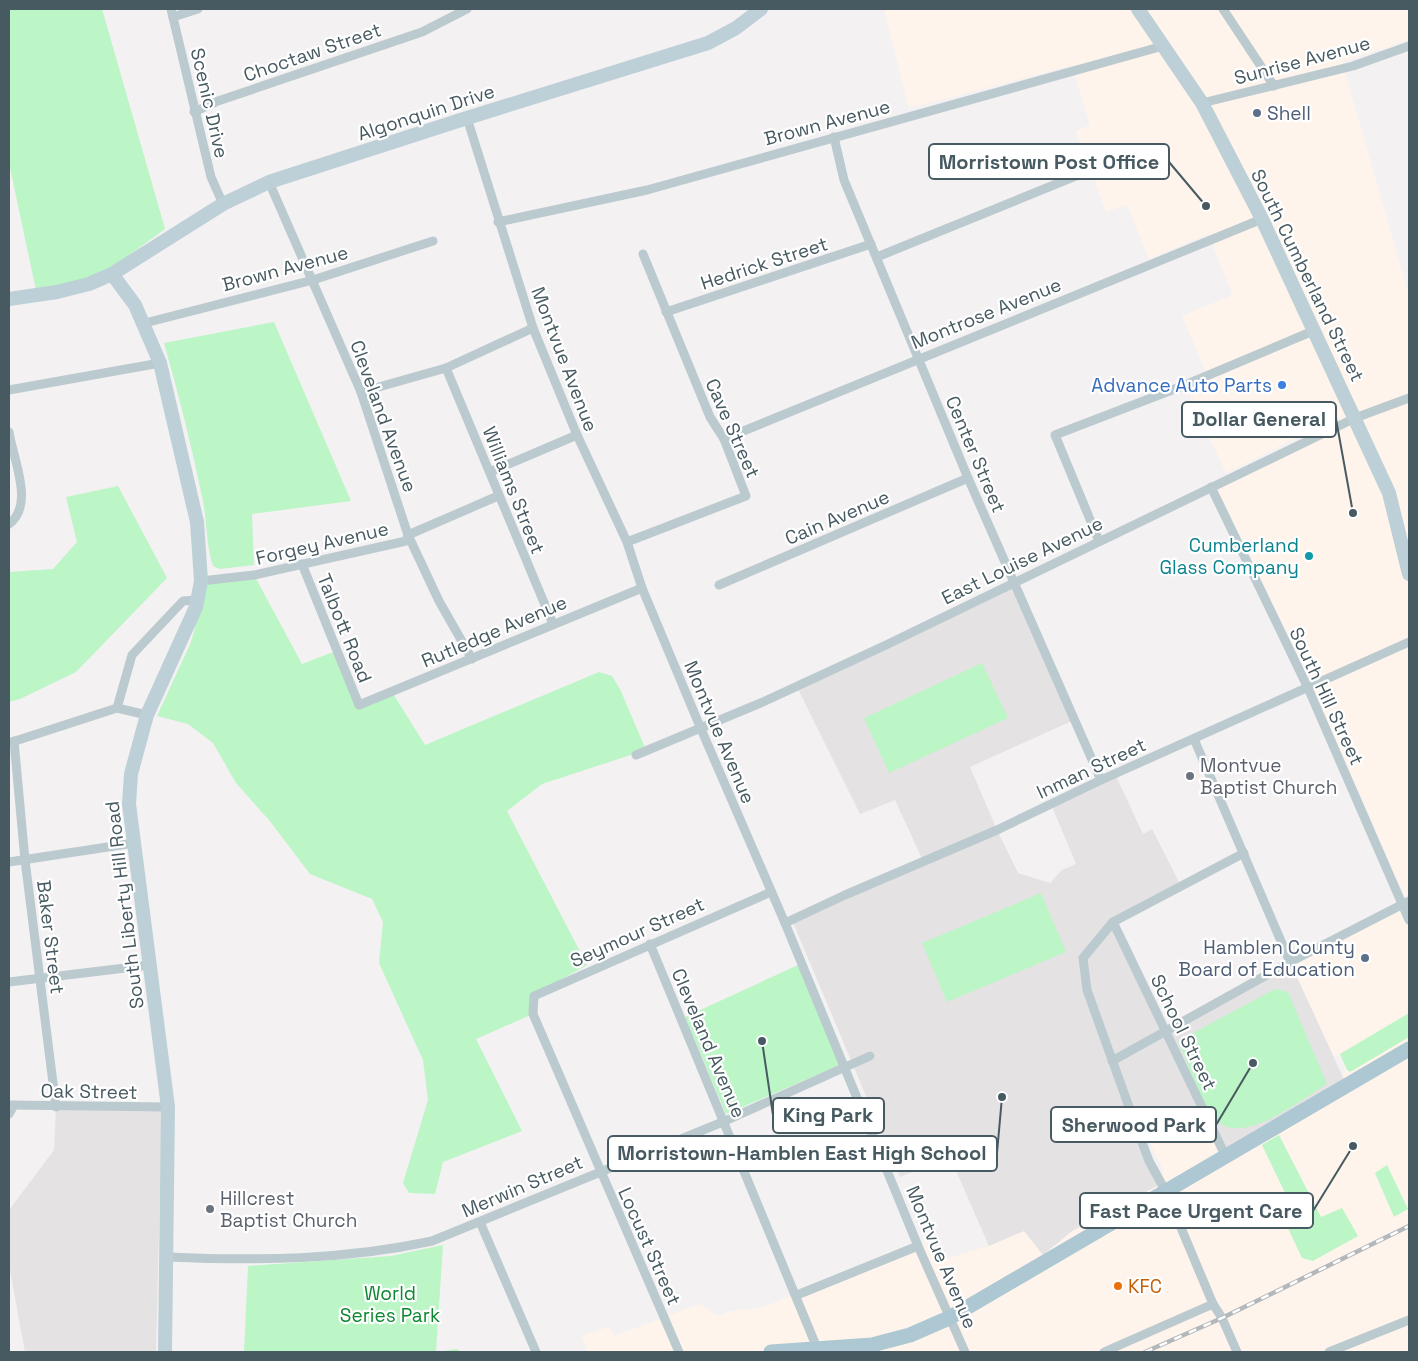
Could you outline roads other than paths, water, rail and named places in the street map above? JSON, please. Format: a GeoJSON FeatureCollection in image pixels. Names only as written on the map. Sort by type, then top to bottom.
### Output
{"type":"FeatureCollection","features":[{"type":"Feature","properties":{"kind":"main road"},"geometry":{"type":"LineString","coordinates":[[771,1352],[872,1345],[910,1335],[950,1318],[1409,1049]]}},
{"type":"Feature","properties":{"kind":"street"},"geometry":{"type":"LineString","coordinates":[[172,13],[198,9]]}},
{"type":"Feature","properties":{"kind":"street","name":"Choctaw Street"},"geometry":{"type":"LineString","coordinates":[[194,112],[218,101],[422,32],[467,9]]}},
{"type":"Feature","properties":{"kind":"street","name":"Algonquin Drive"},"geometry":{"type":"LineString","coordinates":[[9,299],[74,289],[112,274],[223,204],[269,182],[467,118],[708,44],[736,28],[762,9]]}},
{"type":"Feature","properties":{"kind":"street","name":"South Cumberland Street"},"geometry":{"type":"LineString","coordinates":[[1138,9],[1202,104],[1262,219],[1313,331],[1356,418],[1389,493],[1409,574]]}},
{"type":"Feature","properties":{"kind":"street"},"geometry":{"type":"LineString","coordinates":[[1223,9],[1274,86]]}},
{"type":"Feature","properties":{"kind":"street","name":"Scenic Drive"},"geometry":{"type":"LineString","coordinates":[[172,13],[194,112],[211,177],[223,204]]}},
{"type":"Feature","properties":{"kind":"street","name":"Brown Avenue"},"geometry":{"type":"LineString","coordinates":[[498,222],[647,190],[834,137],[1048,80],[1163,46]]}},
{"type":"Feature","properties":{"kind":"street","name":"Sunrise Avenue"},"geometry":{"type":"LineString","coordinates":[[1202,104],[1353,66],[1409,46]]}},
{"type":"Feature","properties":{"kind":"street","name":"Montvue Avenue"},"geometry":{"type":"LineString","coordinates":[[467,118],[498,222],[533,328],[577,435],[627,542],[642,588],[846,1068],[918,1246],[965,1352]]}},
{"type":"Feature","properties":{"kind":"street","name":"Center Street"},"geometry":{"type":"LineString","coordinates":[[834,137],[844,180],[968,478],[1101,780]]}},
{"type":"Feature","properties":{"kind":"street"},"geometry":{"type":"LineString","coordinates":[[877,257],[1088,171]]}},
{"type":"Feature","properties":{"kind":"street","name":"Cleveland Avenue"},"geometry":{"type":"LineString","coordinates":[[269,182],[361,392],[408,535],[438,601],[472,659]]}},
{"type":"Feature","properties":{"kind":"street","name":"Montrose Avenue"},"geometry":{"type":"LineString","coordinates":[[724,439],[918,358],[1262,219]]}},
{"type":"Feature","properties":{"kind":"street","name":"Brown Avenue"},"geometry":{"type":"LineString","coordinates":[[145,323],[313,280],[433,241]]}},
{"type":"Feature","properties":{"kind":"street","name":"Hedrick Street"},"geometry":{"type":"LineString","coordinates":[[666,312],[871,244]]}},
{"type":"Feature","properties":{"kind":"street","name":"Cave Street"},"geometry":{"type":"LineString","coordinates":[[627,542],[746,496],[724,439],[710,417],[643,254]]}},
{"type":"Feature","properties":{"kind":"street","name":"South Liberty Hill Road"},"geometry":{"type":"LineString","coordinates":[[112,274],[135,305],[145,323],[160,363],[197,522],[201,581],[197,600],[147,716],[130,774],[129,804],[168,1108],[168,1257],[165,1352]]}},
{"type":"Feature","properties":{"kind":"street"},"geometry":{"type":"LineString","coordinates":[[361,392],[446,368],[533,328]]}},
{"type":"Feature","properties":{"kind":"street"},"geometry":{"type":"LineString","coordinates":[[1099,540],[1055,436],[1313,331]]}},
{"type":"Feature","properties":{"kind":"street"},"geometry":{"type":"LineString","coordinates":[[9,390],[160,363]]}},
{"type":"Feature","properties":{"kind":"street","name":"Williams Street"},"geometry":{"type":"LineString","coordinates":[[446,368],[553,624]]}},
{"type":"Feature","properties":{"kind":"street","name":"East Louise Avenue"},"geometry":{"type":"LineString","coordinates":[[636,755],[701,729],[878,649],[1099,540],[1356,418],[1409,398]]}},
{"type":"Feature","properties":{"kind":"street"},"geometry":{"type":"LineString","coordinates":[[9,432],[23,496],[18,516],[9,524]]}},
{"type":"Feature","properties":{"kind":"street"},"geometry":{"type":"LineString","coordinates":[[490,472],[577,435]]}},
{"type":"Feature","properties":{"kind":"street","name":"Cain Avenue"},"geometry":{"type":"LineString","coordinates":[[719,585],[968,478]]}},
{"type":"Feature","properties":{"kind":"street","name":"South Hill Street"},"geometry":{"type":"LineString","coordinates":[[1211,487],[1308,688],[1406,903],[1409,920]]}},
{"type":"Feature","properties":{"kind":"street","name":"Forgey Avenue"},"geometry":{"type":"LineString","coordinates":[[201,581],[254,575],[406,541],[408,535],[498,496]]}},
{"type":"Feature","properties":{"kind":"street","name":"Talbott Road"},"geometry":{"type":"LineString","coordinates":[[302,564],[359,705]]}},
{"type":"Feature","properties":{"kind":"street","name":"Rutledge Avenue"},"geometry":{"type":"LineString","coordinates":[[359,705],[642,588]]}},
{"type":"Feature","properties":{"kind":"street"},"geometry":{"type":"LineString","coordinates":[[117,708],[132,655],[183,601],[197,600]]}},
{"type":"Feature","properties":{"kind":"street","name":"Inman Street"},"geometry":{"type":"LineString","coordinates":[[785,923],[845,895],[997,830],[1101,780],[1409,642]]}},
{"type":"Feature","properties":{"kind":"street"},"geometry":{"type":"LineString","coordinates":[[12,742],[117,708],[147,716]]}},
{"type":"Feature","properties":{"kind":"street"},"geometry":{"type":"LineString","coordinates":[[1194,739],[1290,962]]}},
{"type":"Feature","properties":{"kind":"street","name":"Baker Street"},"geometry":{"type":"LineString","coordinates":[[12,742],[56,1107]]}},
{"type":"Feature","properties":{"kind":"street"},"geometry":{"type":"LineString","coordinates":[[9,862],[134,844]]}},
{"type":"Feature","properties":{"kind":"street"},"geometry":{"type":"LineString","coordinates":[[1238,1352],[1222,1318],[1213,1304],[1166,1192],[1149,1161],[1085,982],[1083,958],[1113,922],[1244,853]]}},
{"type":"Feature","properties":{"kind":"street","name":"Seymour Street"},"geometry":{"type":"LineString","coordinates":[[533,1014],[534,996],[771,892]]}},
{"type":"Feature","properties":{"kind":"street"},"geometry":{"type":"LineString","coordinates":[[1112,1061],[1290,962],[1406,903]]}},
{"type":"Feature","properties":{"kind":"street","name":"School Street"},"geometry":{"type":"LineString","coordinates":[[1113,922],[1226,1157]]}},
{"type":"Feature","properties":{"kind":"street","name":"Cleveland Avenue"},"geometry":{"type":"LineString","coordinates":[[650,944],[797,1295],[817,1348]]}},
{"type":"Feature","properties":{"kind":"street"},"geometry":{"type":"LineString","coordinates":[[9,982],[150,965]]}},
{"type":"Feature","properties":{"kind":"street","name":"Locust Street"},"geometry":{"type":"LineString","coordinates":[[533,1014],[679,1352]]}},
{"type":"Feature","properties":{"kind":"street","name":"Merwin Street"},"geometry":{"type":"LineString","coordinates":[[168,1257],[248,1261],[384,1251],[432,1241],[725,1121],[870,1056]]}},
{"type":"Feature","properties":{"kind":"street"},"geometry":{"type":"LineString","coordinates":[[9,1114],[11,1105]]}},
{"type":"Feature","properties":{"kind":"street","name":"Oak Street"},"geometry":{"type":"LineString","coordinates":[[11,1105],[168,1108]]}},
{"type":"Feature","properties":{"kind":"street"},"geometry":{"type":"LineString","coordinates":[[480,1222],[536,1352]]}},
{"type":"Feature","properties":{"kind":"street"},"geometry":{"type":"LineString","coordinates":[[797,1295],[918,1246]]}},
{"type":"Feature","properties":{"kind":"street"},"geometry":{"type":"LineString","coordinates":[[1104,1352],[1213,1304]]}},
{"type":"Feature","properties":{"kind":"street"},"geometry":{"type":"LineString","coordinates":[[1329,1352],[1409,1320]]}},
{"type":"Feature","properties":{"kind":"railway"},"geometry":{"type":"LineString","coordinates":[[1145,1352],[1222,1318],[1409,1226]]}},
{"type":"Feature","properties":{"kind":"place","name":"Shell"},"geometry":{"type":"Point","coordinates":[1257,113]}},
{"type":"Feature","properties":{"kind":"place","name":"Morristown Post Office"},"geometry":{"type":"Point","coordinates":[1206,206]}},
{"type":"Feature","properties":{"kind":"place","name":"Advance Auto Parts"},"geometry":{"type":"Point","coordinates":[1282,385]}},
{"type":"Feature","properties":{"kind":"place","name":"Dollar General"},"geometry":{"type":"Point","coordinates":[1353,513]}},
{"type":"Feature","properties":{"kind":"place","name":"Cumberland Glass Company"},"geometry":{"type":"Point","coordinates":[1309,556]}},
{"type":"Feature","properties":{"kind":"place","name":"Montvue Baptist Church"},"geometry":{"type":"Point","coordinates":[1190,776]}},
{"type":"Feature","properties":{"kind":"place","name":"Hamblen County Board of Education"},"geometry":{"type":"Point","coordinates":[1365,958]}},
{"type":"Feature","properties":{"kind":"place","name":"King Park"},"geometry":{"type":"Point","coordinates":[762,1041]}},
{"type":"Feature","properties":{"kind":"place","name":"Sherwood Park"},"geometry":{"type":"Point","coordinates":[1253,1063]}},
{"type":"Feature","properties":{"kind":"place","name":"Morristown-Hamblen East High School"},"geometry":{"type":"Point","coordinates":[1002,1097]}},
{"type":"Feature","properties":{"kind":"place","name":"Fast Pace Urgent Care"},"geometry":{"type":"Point","coordinates":[1353,1146]}},
{"type":"Feature","properties":{"kind":"place","name":"Hillcrest Baptist Church"},"geometry":{"type":"Point","coordinates":[210,1209]}},
{"type":"Feature","properties":{"kind":"place","name":"KFC"},"geometry":{"type":"Point","coordinates":[1118,1286]}},
{"type":"Feature","properties":{"kind":"park label","name":"World Series Park"},"geometry":{"type":"Point","coordinates":[390,1304]}}]}
